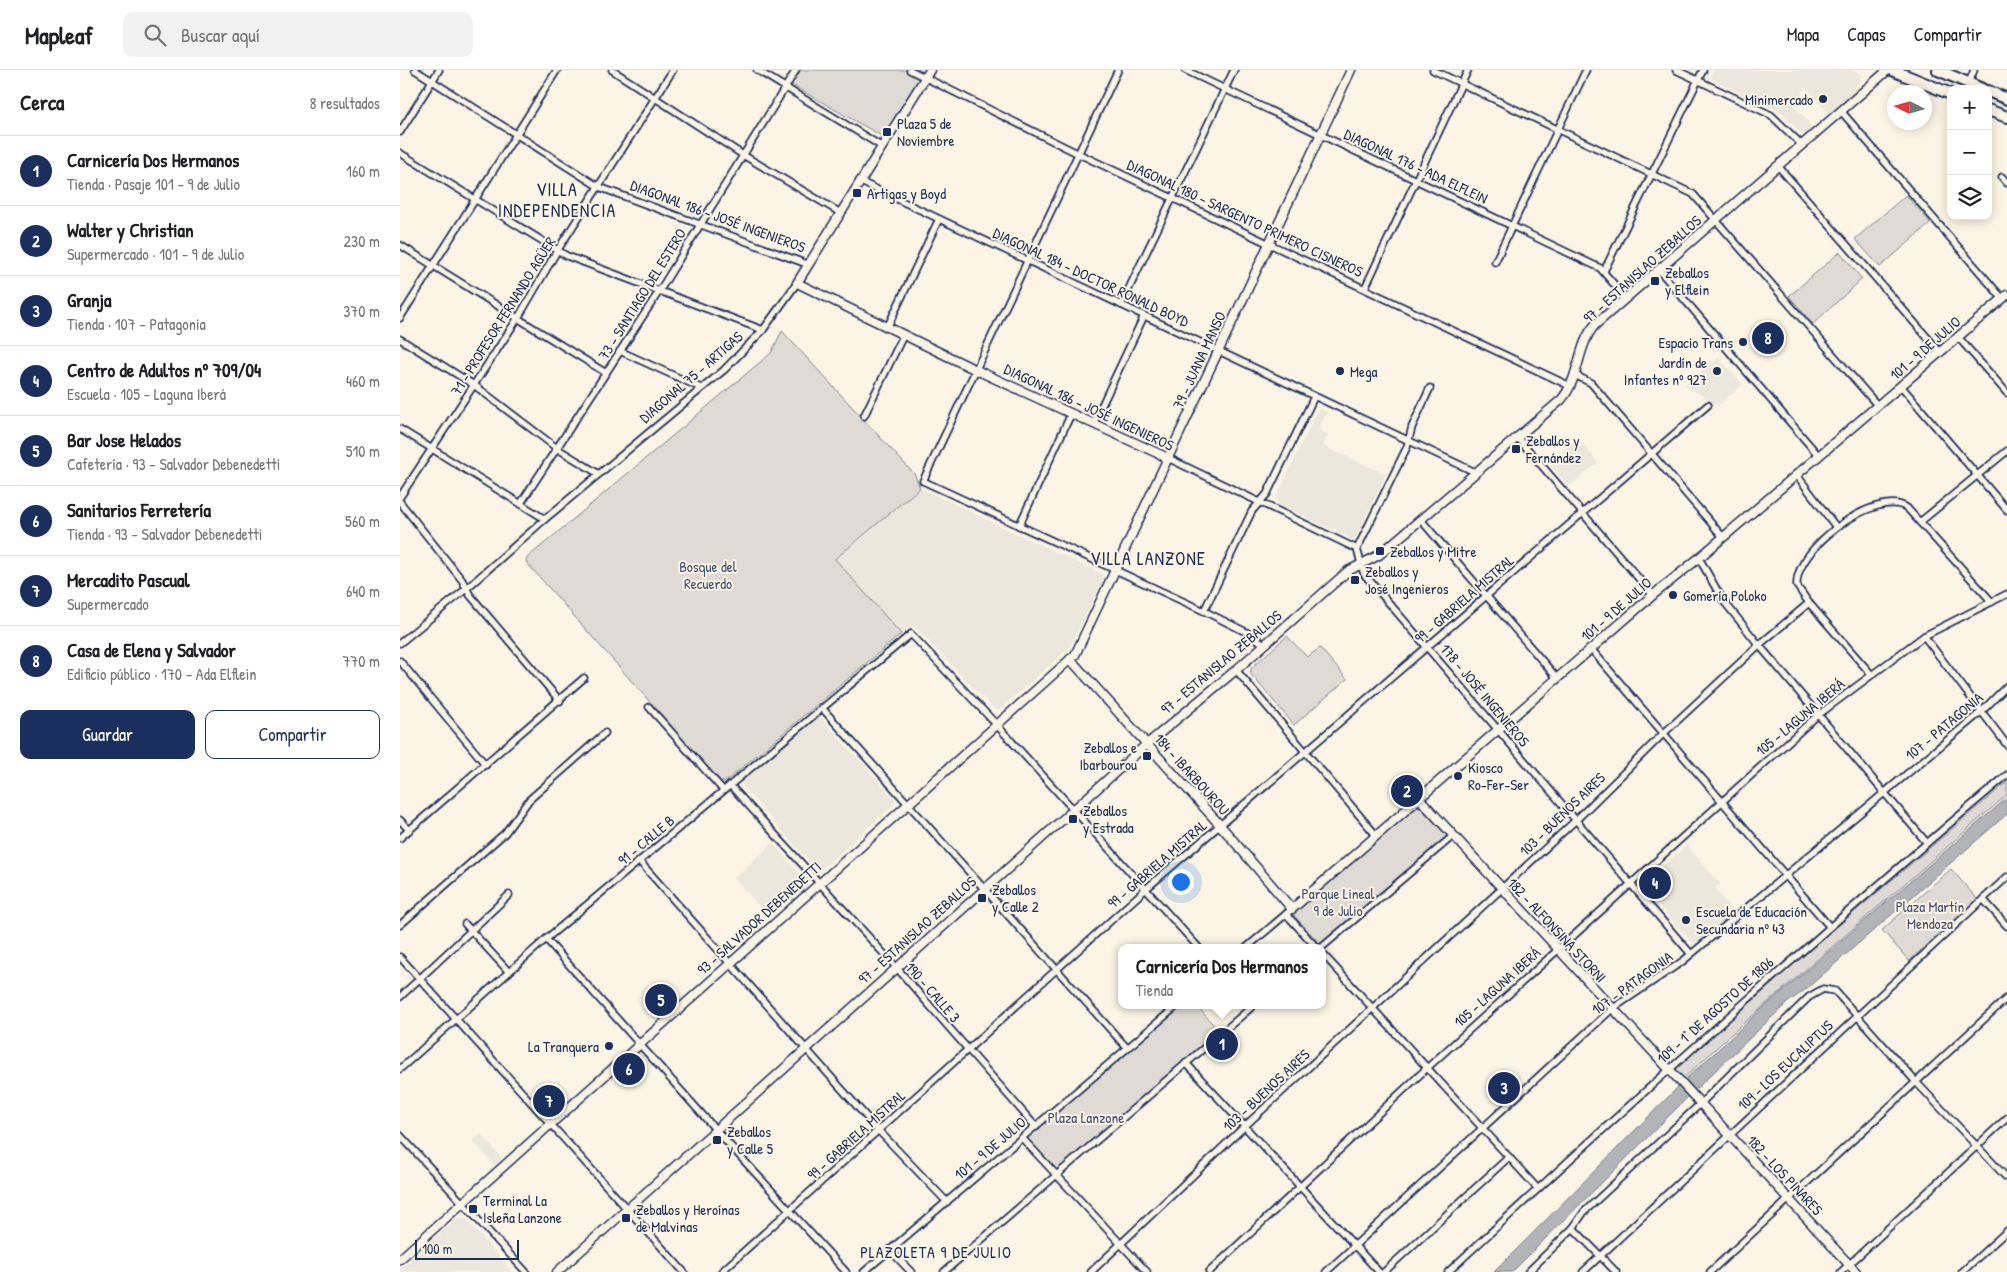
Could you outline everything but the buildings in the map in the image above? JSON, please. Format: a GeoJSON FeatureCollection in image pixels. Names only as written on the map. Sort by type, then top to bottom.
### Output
{"type":"FeatureCollection","features":[{"type":"Feature","properties":{"kind":"main road"},"geometry":{"type":"LineString","coordinates":[[1892,70],[1947,92]]}},
{"type":"Feature","properties":{"kind":"main road"},"geometry":{"type":"LineString","coordinates":[[1938,70],[1973,85]]}},
{"type":"Feature","properties":{"kind":"main road"},"geometry":{"type":"LineString","coordinates":[[1992,93],[2007,99]]}},
{"type":"Feature","properties":{"kind":"main road"},"geometry":{"type":"LineString","coordinates":[[1992,112],[2007,118]]}},
{"type":"Feature","properties":{"kind":"street","name":"DIAGONAL 186 - JOSÉ INGENIEROS"},"geometry":{"type":"LineString","coordinates":[[414,70],[599,187],[808,264]]}},
{"type":"Feature","properties":{"kind":"street"},"geometry":{"type":"LineString","coordinates":[[400,132],[438,70]]}},
{"type":"Feature","properties":{"kind":"street"},"geometry":{"type":"LineString","coordinates":[[400,318],[557,70]]}},
{"type":"Feature","properties":{"kind":"street"},"geometry":{"type":"LineString","coordinates":[[612,70],[743,155],[839,212]]}},
{"type":"Feature","properties":{"kind":"street","name":"71 - PROFESOR FERNANDO AGÜER"},"geometry":{"type":"LineString","coordinates":[[401,494],[518,318],[557,251],[673,70]]}},
{"type":"Feature","properties":{"kind":"street"},"geometry":{"type":"LineString","coordinates":[[757,70],[882,146]]}},
{"type":"Feature","properties":{"kind":"street","name":"73 - SANTIAGO DEL ESTERO"},"geometry":{"type":"LineString","coordinates":[[521,503],[660,290],[796,70]]}},
{"type":"Feature","properties":{"kind":"street","name":"DIAGONAL 180 - SARGENTO PRIMERO CISNEROS"},"geometry":{"type":"LineString","coordinates":[[910,70],[924,79],[1077,153],[1570,386]]}},
{"type":"Feature","properties":{"kind":"street","name":"DIAGONAL 75 - ARTIGAS"},"geometry":{"type":"LineString","coordinates":[[400,643],[724,370],[763,330],[796,283],[930,70]]}},
{"type":"Feature","properties":{"kind":"street"},"geometry":{"type":"LineString","coordinates":[[1118,70],[1026,260],[923,481],[1204,611],[1250,634],[1264,644]]}},
{"type":"Feature","properties":{"kind":"street","name":"DIAGONAL 176 - ADA ELFLEIN"},"geometry":{"type":"LineString","coordinates":[[1185,70],[1604,271],[1626,298]]}},
{"type":"Feature","properties":{"kind":"street"},"geometry":{"type":"LineString","coordinates":[[1121,305],[1234,70]]}},
{"type":"Feature","properties":{"kind":"street","name":"79 - JUANA MANSO"},"geometry":{"type":"LineString","coordinates":[[1070,659],[1080,647],[1351,70]]}},
{"type":"Feature","properties":{"kind":"street"},"geometry":{"type":"LineString","coordinates":[[1433,70],[1693,194],[1717,219],[1878,406]]}},
{"type":"Feature","properties":{"kind":"street"},"geometry":{"type":"LineString","coordinates":[[1365,288],[1468,70]]}},
{"type":"Feature","properties":{"kind":"street"},"geometry":{"type":"LineString","coordinates":[[1495,262],[1586,70]]}},
{"type":"Feature","properties":{"kind":"street"},"geometry":{"type":"LineString","coordinates":[[1676,70],[1771,115],[1802,145]]}},
{"type":"Feature","properties":{"kind":"street"},"geometry":{"type":"LineString","coordinates":[[1604,271],[1703,70]]}},
{"type":"Feature","properties":{"kind":"street","name":"97 - ESTANISLAO ZEBALLOS"},"geometry":{"type":"LineString","coordinates":[[557,1272],[1147,744],[1236,670],[1348,571],[1379,554],[1561,400],[1575,375],[1591,330],[1888,70]]}},
{"type":"Feature","properties":{"kind":"street"},"geometry":{"type":"LineString","coordinates":[[1969,83],[1972,71]]}},
{"type":"Feature","properties":{"kind":"street"},"geometry":{"type":"LineString","coordinates":[[1841,111],[2005,297]]}},
{"type":"Feature","properties":{"kind":"street"},"geometry":{"type":"LineString","coordinates":[[400,153],[557,251],[763,330]]}},
{"type":"Feature","properties":{"kind":"street"},"geometry":{"type":"LineString","coordinates":[[1778,166],[1940,352]]}},
{"type":"Feature","properties":{"kind":"street"},"geometry":{"type":"LineString","coordinates":[[2002,177],[2007,183]]}},
{"type":"Feature","properties":{"kind":"street","name":"DIAGONAL 184 - DOCTOR RONALD BOYD"},"geometry":{"type":"LineString","coordinates":[[859,181],[1475,472]]}},
{"type":"Feature","properties":{"kind":"street"},"geometry":{"type":"LineString","coordinates":[[887,328],[939,219]]}},
{"type":"Feature","properties":{"kind":"street"},"geometry":{"type":"LineString","coordinates":[[400,245],[606,373]]}},
{"type":"Feature","properties":{"kind":"street"},"geometry":{"type":"LineString","coordinates":[[1659,270],[1819,456]]}},
{"type":"Feature","properties":{"kind":"street","name":"DIAGONAL 186 - JOSÉ INGENIEROS"},"geometry":{"type":"LineString","coordinates":[[796,283],[902,336],[1168,458],[1357,549]]}},
{"type":"Feature","properties":{"kind":"street","name":"101 - 9 DE JULIO"},"geometry":{"type":"LineString","coordinates":[[1251,944],[1653,595],[2005,297]]}},
{"type":"Feature","properties":{"kind":"street"},"geometry":{"type":"LineString","coordinates":[[1093,424],[1144,316]]}},
{"type":"Feature","properties":{"kind":"street"},"geometry":{"type":"LineString","coordinates":[[864,416],[902,336]]}},
{"type":"Feature","properties":{"kind":"street"},"geometry":{"type":"LineString","coordinates":[[1958,337],[2007,393]]}},
{"type":"Feature","properties":{"kind":"street"},"geometry":{"type":"LineString","coordinates":[[400,339],[474,385],[558,449],[599,474]]}},
{"type":"Feature","properties":{"kind":"street"},"geometry":{"type":"LineString","coordinates":[[620,351],[701,388]]}},
{"type":"Feature","properties":{"kind":"street"},"geometry":{"type":"LineString","coordinates":[[1575,375],[1591,383],[1723,537]]}},
{"type":"Feature","properties":{"kind":"street"},"geometry":{"type":"LineString","coordinates":[[1901,386],[2007,510]]}},
{"type":"Feature","properties":{"kind":"street"},"geometry":{"type":"LineString","coordinates":[[1360,564],[1357,549],[1409,442],[1412,427],[1430,388]]}},
{"type":"Feature","properties":{"kind":"street"},"geometry":{"type":"LineString","coordinates":[[1204,611],[1252,511],[1267,494],[1314,397]]}},
{"type":"Feature","properties":{"kind":"street","name":"99 - GABRIELA MISTRAL"},"geometry":{"type":"LineString","coordinates":[[721,1272],[880,1131],[1147,888],[1708,405]]}},
{"type":"Feature","properties":{"kind":"street"},"geometry":{"type":"LineString","coordinates":[[1019,526],[1071,414]]}},
{"type":"Feature","properties":{"kind":"street"},"geometry":{"type":"LineString","coordinates":[[400,429],[545,519]]}},
{"type":"Feature","properties":{"kind":"street"},"geometry":{"type":"LineString","coordinates":[[1518,438],[1653,595]]}},
{"type":"Feature","properties":{"kind":"street"},"geometry":{"type":"LineString","coordinates":[[1920,522],[1976,474],[2007,451]]}},
{"type":"Feature","properties":{"kind":"street"},"geometry":{"type":"LineString","coordinates":[[1796,474],[1836,527]]}},
{"type":"Feature","properties":{"kind":"street"},"geometry":{"type":"LineString","coordinates":[[400,502],[466,589],[560,701]]}},
{"type":"Feature","properties":{"kind":"street"},"geometry":{"type":"LineString","coordinates":[[1870,674],[1809,604],[1797,586],[1800,567],[1836,527],[1878,506],[1895,502],[1907,508],[1992,602]]}},
{"type":"Feature","properties":{"kind":"street"},"geometry":{"type":"LineString","coordinates":[[1421,520],[1557,678]]}},
{"type":"Feature","properties":{"kind":"street"},"geometry":{"type":"LineString","coordinates":[[1699,558],[1722,598],[1759,645],[1927,843]]}},
{"type":"Feature","properties":{"kind":"street","name":"178 - JOSÉ INGENIEROS"},"geometry":{"type":"LineString","coordinates":[[1360,564],[1364,574],[1691,954]]}},
{"type":"Feature","properties":{"kind":"street","name":"105 - LAGUNA IBERÁ"},"geometry":{"type":"LineString","coordinates":[[1209,1272],[1556,949],[1818,715],[1870,674],[1924,636],[2007,594]]}},
{"type":"Feature","properties":{"kind":"street","name":"103 - BUENOS AIRES"},"geometry":{"type":"LineString","coordinates":[[1091,1272],[1245,1126],[1576,820],[1664,733],[1759,645],[1809,604]]}},
{"type":"Feature","properties":{"kind":"street","name":"91 - CALLE B"},"geometry":{"type":"LineString","coordinates":[[400,1069],[546,939],[911,634],[996,723]]}},
{"type":"Feature","properties":{"kind":"street"},"geometry":{"type":"LineString","coordinates":[[1924,636],[2007,745]]}},
{"type":"Feature","properties":{"kind":"street"},"geometry":{"type":"LineString","coordinates":[[1591,649],[1829,926]]}},
{"type":"Feature","properties":{"kind":"street","name":"93 - SALVADOR DEBENEDETTI"},"geometry":{"type":"LineString","coordinates":[[400,1259],[996,723],[1070,659]]}},
{"type":"Feature","properties":{"kind":"street","name":"184 - IBARBOUROU"},"geometry":{"type":"LineString","coordinates":[[1070,659],[1220,825],[1314,944]]}},
{"type":"Feature","properties":{"kind":"street"},"geometry":{"type":"LineString","coordinates":[[400,661],[486,765]]}},
{"type":"Feature","properties":{"kind":"street"},"geometry":{"type":"LineString","coordinates":[[1236,670],[1376,835]]}},
{"type":"Feature","properties":{"kind":"street"},"geometry":{"type":"LineString","coordinates":[[400,838],[560,701],[584,678]]}},
{"type":"Feature","properties":{"kind":"street","name":"107 - PATAGONIA"},"geometry":{"type":"LineString","coordinates":[[1326,1272],[1612,1009],[1691,954],[1981,712],[2007,686]]}},
{"type":"Feature","properties":{"kind":"street"},"geometry":{"type":"LineString","coordinates":[[649,707],[723,790]]}},
{"type":"Feature","properties":{"kind":"street"},"geometry":{"type":"LineString","coordinates":[[822,708],[1128,1048]]}},
{"type":"Feature","properties":{"kind":"street"},"geometry":{"type":"LineString","coordinates":[[996,723],[1147,888],[1196,944]]}},
{"type":"Feature","properties":{"kind":"street"},"geometry":{"type":"LineString","coordinates":[[400,925],[505,833],[529,800],[605,732]]}},
{"type":"Feature","properties":{"kind":"street","name":"109 - 1° DE AGOSTO DE 1806"},"geometry":{"type":"LineString","coordinates":[[1448,1272],[1668,1069],[1829,926],[2007,775]]}},
{"type":"Feature","properties":{"kind":"street","name":"190 - CALLE 3"},"geometry":{"type":"LineString","coordinates":[[730,785],[896,967],[1036,1127]]}},
{"type":"Feature","properties":{"kind":"street","name":"182 - ALFONSINA STORNI"},"geometry":{"type":"LineString","coordinates":[[1419,798],[1500,889],[1693,1097]]}},
{"type":"Feature","properties":{"kind":"street"},"geometry":{"type":"LineString","coordinates":[[400,820],[410,830]]}},
{"type":"Feature","properties":{"kind":"street"},"geometry":{"type":"LineString","coordinates":[[1326,944],[1453,836]]}},
{"type":"Feature","properties":{"kind":"street"},"geometry":{"type":"LineString","coordinates":[[640,862],[880,1131],[947,1202]]}},
{"type":"Feature","properties":{"kind":"street","name":"109 - LOS EUCALIPTUS"},"geometry":{"type":"LineString","coordinates":[[1583,1272],[1856,1015],[2007,877]]}},
{"type":"Feature","properties":{"kind":"street"},"geometry":{"type":"LineString","coordinates":[[400,997],[470,929],[509,896]]}},
{"type":"Feature","properties":{"kind":"street"},"geometry":{"type":"LineString","coordinates":[[1983,899],[2007,926]]}},
{"type":"Feature","properties":{"kind":"street"},"geometry":{"type":"LineString","coordinates":[[465,924],[509,972]]}},
{"type":"Feature","properties":{"kind":"street"},"geometry":{"type":"LineString","coordinates":[[546,939],[716,1130],[846,1272]]}},
{"type":"Feature","properties":{"kind":"street"},"geometry":{"type":"LineString","coordinates":[[400,956],[684,1272]]}},
{"type":"Feature","properties":{"kind":"street"},"geometry":{"type":"LineString","coordinates":[[1326,957],[1538,1188]]}},
{"type":"Feature","properties":{"kind":"street"},"geometry":{"type":"LineString","coordinates":[[1528,1272],[1573,1228],[1584,1212],[1700,1104],[1809,997],[1823,989],[1835,990],[1916,1082],[2007,1178]]}},
{"type":"Feature","properties":{"kind":"street"},"geometry":{"type":"LineString","coordinates":[[1710,1272],[2007,998]]}},
{"type":"Feature","properties":{"kind":"street","name":"101 - 9 DE JULIO"},"geometry":{"type":"LineString","coordinates":[[864,1272],[1173,1009]]}},
{"type":"Feature","properties":{"kind":"street"},"geometry":{"type":"LineString","coordinates":[[944,1272],[1249,1009]]}},
{"type":"Feature","properties":{"kind":"street"},"geometry":{"type":"LineString","coordinates":[[1186,1063],[1379,1272]]}},
{"type":"Feature","properties":{"kind":"street","name":"182 - LOS PINARES"},"geometry":{"type":"LineString","coordinates":[[1693,1097],[1856,1272]]}},
{"type":"Feature","properties":{"kind":"street"},"geometry":{"type":"LineString","coordinates":[[1841,1272],[2007,1118]]}},
{"type":"Feature","properties":{"kind":"street"},"geometry":{"type":"LineString","coordinates":[[400,1135],[526,1272]]}},
{"type":"Feature","properties":{"kind":"street"},"geometry":{"type":"LineString","coordinates":[[1022,1138],[1147,1272]]}},
{"type":"Feature","properties":{"kind":"street"},"geometry":{"type":"LineString","coordinates":[[1384,1272],[1509,1157]]}},
{"type":"Feature","properties":{"kind":"street"},"geometry":{"type":"LineString","coordinates":[[1573,1228],[1616,1272]]}},
{"type":"Feature","properties":{"kind":"street"},"geometry":{"type":"LineString","coordinates":[[1962,1272],[2007,1231]]}},
{"type":"Feature","properties":{"kind":"street"},"geometry":{"type":"LineString","coordinates":[[890,1250],[910,1272]]}},
{"type":"Feature","properties":{"kind":"shaded area"},"geometry":{"type":"Polygon","coordinates":[[[1713,70],[1851,70],[1862,75],[1854,93],[1829,114],[1805,87],[1800,98],[1793,104],[1813,128],[1806,134],[1801,134],[1783,113],[1712,79],[1713,70]]]}},
{"type":"Feature","properties":{"kind":"shaded area","name":"Jardín de Infantes nº 927"},"geometry":{"type":"Polygon","coordinates":[[[1719,357],[1743,385],[1718,406],[1685,385],[1719,357]]]}},
{"type":"Feature","properties":{"kind":"shaded area"},"geometry":{"type":"Polygon","coordinates":[[[1321,409],[1327,412],[1319,430],[1328,435],[1323,446],[1386,474],[1356,537],[1352,539],[1278,504],[1276,498],[1317,411],[1321,409]]]}},
{"type":"Feature","properties":{"kind":"shaded area"},"geometry":{"type":"Polygon","coordinates":[[[1578,438],[1598,463],[1569,487],[1549,463],[1578,438]]]}},
{"type":"Feature","properties":{"kind":"shaded area"},"geometry":{"type":"Polygon","coordinates":[[[920,488],[1102,574],[1104,579],[1069,648],[999,710],[995,710],[913,625],[901,634],[835,559],[920,488]]]}},
{"type":"Feature","properties":{"kind":"shaded area"},"geometry":{"type":"Polygon","coordinates":[[[817,718],[821,718],[895,800],[894,804],[821,870],[817,870],[742,786],[742,782],[817,718]]]}},
{"type":"Feature","properties":{"kind":"shaded area"},"geometry":{"type":"Polygon","coordinates":[[[2007,798],[2007,814],[1805,990],[1787,1003],[1696,1089],[1512,1272],[1494,1272],[1686,1079],[1762,1009],[2007,798]]]}},
{"type":"Feature","properties":{"kind":"shaded area"},"geometry":{"type":"Polygon","coordinates":[[[773,843],[806,881],[769,917],[734,878],[773,843]]]}},
{"type":"Feature","properties":{"kind":"shaded area"},"geometry":{"type":"Polygon","coordinates":[[[1687,845],[1720,884],[1715,888],[1733,912],[1696,943],[1691,942],[1643,887],[1644,882],[1687,845]]]}},
{"type":"Feature","properties":{"kind":"shaded area"},"geometry":{"type":"Polygon","coordinates":[[[481,1134],[502,1158],[494,1165],[473,1141],[481,1134]]]}},
{"type":"Feature","properties":{"kind":"shaded area"},"geometry":{"type":"Polygon","coordinates":[[[458,1218],[465,1218],[512,1272],[400,1272],[400,1269],[458,1218]]]}},
{"type":"Feature","properties":{"kind":"green space"},"geometry":{"type":"Polygon","coordinates":[[[798,70],[904,70],[921,80],[885,138],[790,84],[798,70]]]}},
{"type":"Feature","properties":{"kind":"green space"},"geometry":{"type":"Polygon","coordinates":[[[1906,195],[1931,223],[1880,267],[1855,239],[1906,195]]]}},
{"type":"Feature","properties":{"kind":"green space"},"geometry":{"type":"Polygon","coordinates":[[[1840,252],[1862,279],[1813,324],[1789,296],[1840,252]]]}},
{"type":"Feature","properties":{"kind":"green space","name":"Bosque del Recuerdo"},"geometry":{"type":"Polygon","coordinates":[[[782,331],[915,475],[920,488],[835,559],[901,634],[725,782],[721,782],[526,562],[527,558],[771,353],[782,331]]]}},
{"type":"Feature","properties":{"kind":"green space"},"geometry":{"type":"Polygon","coordinates":[[[1287,636],[1307,657],[1320,648],[1347,679],[1294,725],[1250,673],[1252,667],[1287,636]]]}},
{"type":"Feature","properties":{"kind":"green space"},"geometry":{"type":"Polygon","coordinates":[[[2007,782],[2007,795],[1728,1037],[1683,1079],[1676,1072],[1677,1067],[1819,942],[2007,782]]]}},
{"type":"Feature","properties":{"kind":"green space","name":"Parque Lineal 9 de Julio"},"geometry":{"type":"Polygon","coordinates":[[[1418,805],[1447,836],[1320,944],[1292,913],[1418,805]]]}},
{"type":"Feature","properties":{"kind":"green space","name":"Plaza Martín Mendoza"},"geometry":{"type":"Polygon","coordinates":[[[1951,869],[1978,900],[1909,961],[1882,930],[1951,869]]]}},
{"type":"Feature","properties":{"kind":"green space","name":"Plaza Lanzone"},"geometry":{"type":"Polygon","coordinates":[[[1173,1009],[1200,1009],[1221,1033],[1056,1175],[1022,1138],[1173,1009]]]}},
{"type":"Feature","properties":{"kind":"place","name":"Minimercado"},"geometry":{"type":"Point","coordinates":[1823,99]}},
{"type":"Feature","properties":{"kind":"place","name":"Plaza 5 de Noviembre"},"geometry":{"type":"Point","coordinates":[887,132]}},
{"type":"Feature","properties":{"kind":"place","name":"Artigas y Boyd"},"geometry":{"type":"Point","coordinates":[857,193]}},
{"type":"Feature","properties":{"kind":"place","name":"Zeballos y Elflein"},"geometry":{"type":"Point","coordinates":[1655,281]}},
{"type":"Feature","properties":{"kind":"place","name":"Casa de Elena y Salvador"},"geometry":{"type":"Point","coordinates":[1768,338]}},
{"type":"Feature","properties":{"kind":"place","name":"Espacio Trans"},"geometry":{"type":"Point","coordinates":[1743,342]}},
{"type":"Feature","properties":{"kind":"place","name":"Mega"},"geometry":{"type":"Point","coordinates":[1340,371]}},
{"type":"Feature","properties":{"kind":"place","name":"Jardín de Infantes nº 927"},"geometry":{"type":"Point","coordinates":[1717,371]}},
{"type":"Feature","properties":{"kind":"place","name":"Zeballos y Fernández"},"geometry":{"type":"Point","coordinates":[1516,449]}},
{"type":"Feature","properties":{"kind":"place","name":"Zeballos y Mitre"},"geometry":{"type":"Point","coordinates":[1380,551]}},
{"type":"Feature","properties":{"kind":"place","name":"Zeballos y José Ingenieros"},"geometry":{"type":"Point","coordinates":[1355,580]}},
{"type":"Feature","properties":{"kind":"place","name":"Gomería Poloko"},"geometry":{"type":"Point","coordinates":[1673,595]}},
{"type":"Feature","properties":{"kind":"place","name":"Zeballos e Ibarbourou"},"geometry":{"type":"Point","coordinates":[1147,756]}},
{"type":"Feature","properties":{"kind":"place","name":"Kiosco Ro-Fer-Ser"},"geometry":{"type":"Point","coordinates":[1458,776]}},
{"type":"Feature","properties":{"kind":"place","name":"Walter y Christian"},"geometry":{"type":"Point","coordinates":[1407,791]}},
{"type":"Feature","properties":{"kind":"place","name":"Zeballos y Estrada"},"geometry":{"type":"Point","coordinates":[1073,819]}},
{"type":"Feature","properties":{"kind":"place","name":"Centro de Adultos nº 709/04"},"geometry":{"type":"Point","coordinates":[1655,883]}},
{"type":"Feature","properties":{"kind":"place","name":"Zeballos y Calle 2"},"geometry":{"type":"Point","coordinates":[982,898]}},
{"type":"Feature","properties":{"kind":"place","name":"Escuela de Educación Secundaria nº 43"},"geometry":{"type":"Point","coordinates":[1686,920]}},
{"type":"Feature","properties":{"kind":"place","name":"Bar Jose Helados"},"geometry":{"type":"Point","coordinates":[661,1000]}},
{"type":"Feature","properties":{"kind":"place","name":"Carnicería Dos Hermanos"},"geometry":{"type":"Point","coordinates":[1222,1044]}},
{"type":"Feature","properties":{"kind":"place","name":"La Tranquera"},"geometry":{"type":"Point","coordinates":[609,1046]}},
{"type":"Feature","properties":{"kind":"place","name":"Sanitarios Ferretería"},"geometry":{"type":"Point","coordinates":[629,1069]}},
{"type":"Feature","properties":{"kind":"place","name":"Granja"},"geometry":{"type":"Point","coordinates":[1504,1088]}},
{"type":"Feature","properties":{"kind":"place","name":"Mercadito Pascual"},"geometry":{"type":"Point","coordinates":[549,1101]}},
{"type":"Feature","properties":{"kind":"place","name":"Zeballos y Calle 5"},"geometry":{"type":"Point","coordinates":[717,1140]}},
{"type":"Feature","properties":{"kind":"place","name":"Terminal La Isleña Lanzone"},"geometry":{"type":"Point","coordinates":[473,1209]}},
{"type":"Feature","properties":{"kind":"place","name":"Zeballos y Heroínas de Malvinas"},"geometry":{"type":"Point","coordinates":[626,1218]}},
{"type":"Feature","properties":{"kind":"district","name":"VILLA INDEPENDENCIA"},"geometry":{"type":"Point","coordinates":[557,199]}},
{"type":"Feature","properties":{"kind":"district","name":"VILLA LANZONE"},"geometry":{"type":"Point","coordinates":[1148,558]}},
{"type":"Feature","properties":{"kind":"district","name":"PLAZOLETA 9 DE JULIO"},"geometry":{"type":"Point","coordinates":[936,1252]}}]}
